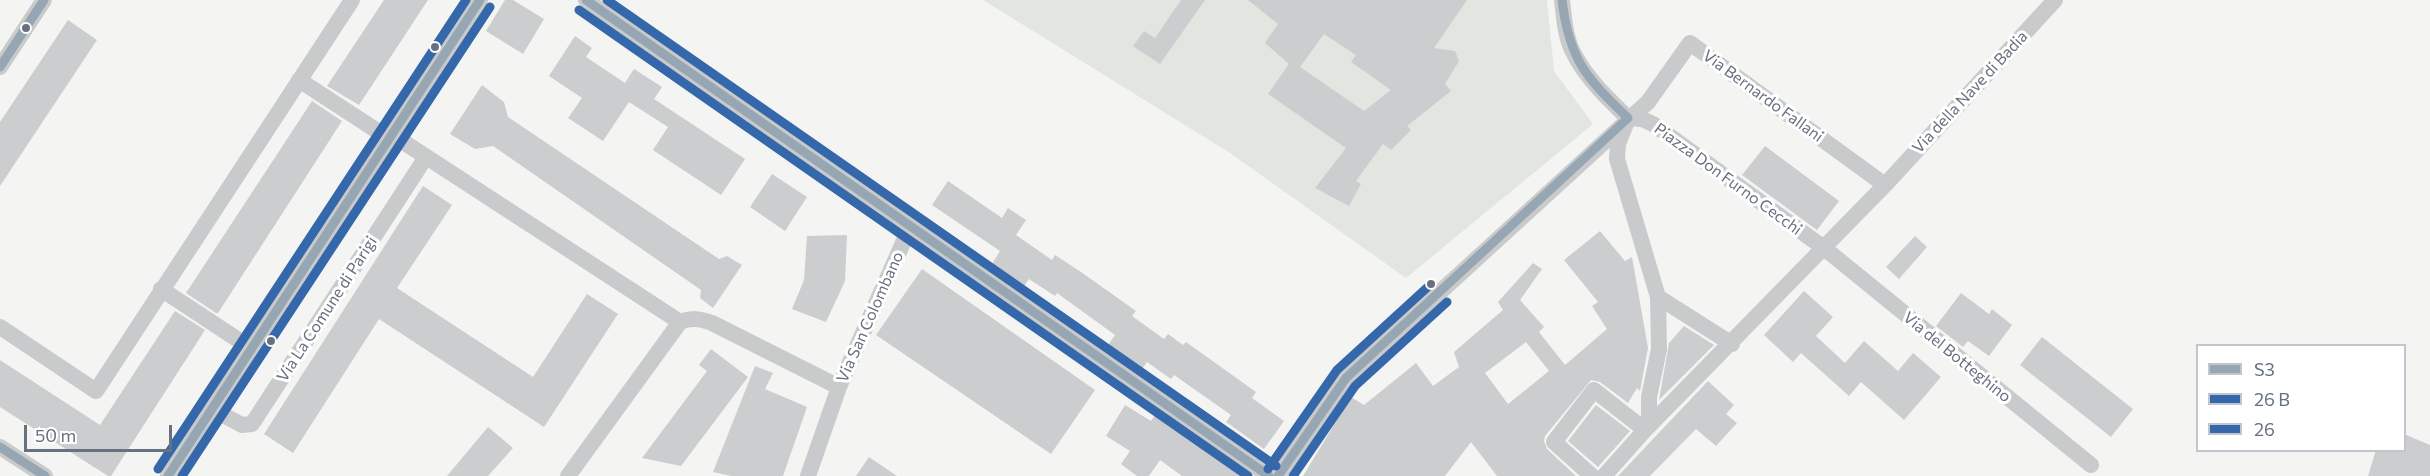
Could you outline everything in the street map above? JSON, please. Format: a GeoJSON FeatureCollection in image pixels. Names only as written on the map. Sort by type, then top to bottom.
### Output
{"type":"FeatureCollection","features":[{"type":"Feature","properties":{"kind":"street"},"geometry":{"type":"LineString","coordinates":[[0,67],[44,0]]}},
{"type":"Feature","properties":{"kind":"street"},"geometry":{"type":"LineString","coordinates":[[0,327],[96,391],[352,0]]}},
{"type":"Feature","properties":{"kind":"street"},"geometry":{"type":"LineString","coordinates":[[168,476],[480,0]]}},
{"type":"Feature","properties":{"kind":"street"},"geometry":{"type":"LineString","coordinates":[[586,0],[1269,476]]}},
{"type":"Feature","properties":{"kind":"street"},"geometry":{"type":"LineString","coordinates":[[1562,0],[1565,25],[1572,50],[1602,93],[1628,118]]}},
{"type":"Feature","properties":{"kind":"street","name":"Via della Nave di Badia"},"geometry":{"type":"LineString","coordinates":[[1885,185],[2055,0]]}},
{"type":"Feature","properties":{"kind":"street","name":"Via Bernardo Fallani"},"geometry":{"type":"LineString","coordinates":[[1628,118],[1648,102],[1690,43],[1885,185]]}},
{"type":"Feature","properties":{"kind":"street"},"geometry":{"type":"LineString","coordinates":[[299,80],[382,134],[392,137],[426,157],[680,322]]}},
{"type":"Feature","properties":{"kind":"street"},"geometry":{"type":"LineString","coordinates":[[1628,118],[1618,144],[1617,159],[1658,297],[1659,348],[1649,397],[1647,428]]}},
{"type":"Feature","properties":{"kind":"street"},"geometry":{"type":"LineString","coordinates":[[1278,476],[1346,378],[1628,118]]}},
{"type":"Feature","properties":{"kind":"street","name":"Piazza Don Furno Cecchi"},"geometry":{"type":"LineString","coordinates":[[1628,118],[1642,118],[1653,124],[1824,248]]}},
{"type":"Feature","properties":{"kind":"street","name":"Via La Comune di Parigi"},"geometry":{"type":"LineString","coordinates":[[212,409],[242,426],[252,424],[426,157]]}},
{"type":"Feature","properties":{"kind":"street"},"geometry":{"type":"LineString","coordinates":[[1604,476],[1647,428],[1732,344],[1885,185]]}},
{"type":"Feature","properties":{"kind":"street","name":"Via San Colombano"},"geometry":{"type":"LineString","coordinates":[[808,476],[838,387],[910,227]]}},
{"type":"Feature","properties":{"kind":"street","name":"Via del Botteghino"},"geometry":{"type":"LineString","coordinates":[[1824,248],[2091,465]]}},
{"type":"Feature","properties":{"kind":"street"},"geometry":{"type":"LineString","coordinates":[[161,289],[252,349]]}},
{"type":"Feature","properties":{"kind":"street"},"geometry":{"type":"LineString","coordinates":[[1658,297],[1732,344]]}},
{"type":"Feature","properties":{"kind":"street"},"geometry":{"type":"LineString","coordinates":[[568,476],[680,322],[688,318],[712,323],[838,387]]}},
{"type":"Feature","properties":{"kind":"street"},"geometry":{"type":"LineString","coordinates":[[1592,476],[1554,442],[1594,390],[1647,428]]}},
{"type":"Feature","properties":{"kind":"street"},"geometry":{"type":"LineString","coordinates":[[0,447],[45,476]]}},
{"type":"Feature","properties":{"kind":"shaded area"},"geometry":{"type":"Polygon","coordinates":[[[983,0],[1547,0],[1554,71],[1593,124],[1406,278],[1230,153],[983,0]]]}},
{"type":"Feature","properties":{"kind":"building"},"geometry":{"type":"Polygon","coordinates":[[[384,0],[428,0],[359,105],[327,86],[384,0]]]}},
{"type":"Feature","properties":{"kind":"building"},"geometry":{"type":"Polygon","coordinates":[[[505,0],[513,0],[544,19],[523,54],[486,31],[505,0]]]}},
{"type":"Feature","properties":{"kind":"building"},"geometry":{"type":"Polygon","coordinates":[[[1181,0],[1205,0],[1160,64],[1133,46],[1144,31],[1155,38],[1181,0]]]}},
{"type":"Feature","properties":{"kind":"building"},"geometry":{"type":"Polygon","coordinates":[[[1248,0],[1467,0],[1434,48],[1455,51],[1459,61],[1445,84],[1451,91],[1407,126],[1411,130],[1391,150],[1383,144],[1356,181],[1361,184],[1349,206],[1315,188],[1346,148],[1268,94],[1289,64],[1265,43],[1278,24],[1248,0]],[[1324,34],[1300,67],[1364,111],[1391,90],[1351,62],[1356,55],[1324,34]]]}},
{"type":"Feature","properties":{"kind":"building"},"geometry":{"type":"Polygon","coordinates":[[[68,20],[97,40],[0,186],[0,122],[68,20]]]}},
{"type":"Feature","properties":{"kind":"building"},"geometry":{"type":"Polygon","coordinates":[[[575,36],[592,48],[586,57],[625,83],[634,69],[662,87],[654,99],[745,159],[721,195],[653,150],[668,127],[629,102],[603,141],[568,118],[582,98],[549,76],[575,36]]]}},
{"type":"Feature","properties":{"kind":"building"},"geometry":{"type":"Polygon","coordinates":[[[482,85],[504,102],[508,117],[719,259],[727,256],[742,265],[713,308],[700,298],[701,290],[493,146],[475,149],[450,134],[482,85]]]}},
{"type":"Feature","properties":{"kind":"building"},"geometry":{"type":"Polygon","coordinates":[[[312,101],[342,121],[216,313],[186,293],[312,101]]]}},
{"type":"Feature","properties":{"kind":"building"},"geometry":{"type":"Polygon","coordinates":[[[1765,146],[1839,201],[1817,230],[1742,175],[1765,146]]]}},
{"type":"Feature","properties":{"kind":"building"},"geometry":{"type":"Polygon","coordinates":[[[772,174],[807,197],[785,231],[750,207],[772,174]]]}},
{"type":"Feature","properties":{"kind":"building"},"geometry":{"type":"Polygon","coordinates":[[[948,181],[1002,218],[1008,208],[1026,220],[1016,235],[1052,260],[1055,255],[1081,272],[1136,311],[1132,316],[1164,339],[1168,334],[1183,345],[1186,342],[1256,392],[1252,398],[1284,421],[1264,449],[1226,422],[1231,415],[1174,375],[1171,379],[1147,362],[1140,372],[1106,348],[1115,335],[1057,293],[1055,296],[1029,279],[1024,286],[992,264],[1000,251],[932,205],[948,181]]]}},
{"type":"Feature","properties":{"kind":"building"},"geometry":{"type":"Polygon","coordinates":[[[423,186],[452,205],[397,288],[533,377],[587,294],[618,314],[544,427],[379,319],[293,453],[264,434],[423,186]]]}},
{"type":"Feature","properties":{"kind":"building"},"geometry":{"type":"Polygon","coordinates":[[[1600,231],[1625,261],[1632,257],[1648,348],[1640,391],[1637,388],[1628,403],[1600,382],[1591,380],[1545,436],[1547,449],[1576,476],[1497,476],[1471,442],[1445,476],[1303,476],[1351,397],[1364,405],[1416,363],[1433,386],[1459,367],[1454,352],[1503,310],[1498,302],[1533,263],[1542,269],[1520,300],[1544,327],[1539,332],[1565,365],[1607,329],[1592,306],[1598,302],[1564,260],[1600,231]],[[1526,342],[1485,373],[1508,404],[1549,371],[1526,342]]]}},
{"type":"Feature","properties":{"kind":"building"},"geometry":{"type":"Polygon","coordinates":[[[847,235],[845,281],[826,322],[792,309],[804,280],[807,236],[847,235]]]}},
{"type":"Feature","properties":{"kind":"building"},"geometry":{"type":"Polygon","coordinates":[[[1915,236],[1927,247],[1899,279],[1886,267],[1915,236]]]}},
{"type":"Feature","properties":{"kind":"building"},"geometry":{"type":"Polygon","coordinates":[[[922,269],[1095,390],[1051,454],[876,335],[922,269]]]}},
{"type":"Feature","properties":{"kind":"building"},"geometry":{"type":"Polygon","coordinates":[[[1804,291],[1833,317],[1816,336],[1845,363],[1864,341],[1898,371],[1913,353],[1941,377],[1904,420],[1861,382],[1849,396],[1801,353],[1793,362],[1764,335],[1804,291]]]}},
{"type":"Feature","properties":{"kind":"building"},"geometry":{"type":"Polygon","coordinates":[[[1961,293],[1989,314],[1992,309],[2012,325],[1989,356],[1968,341],[1963,347],[1936,326],[1961,293]]]}},
{"type":"Feature","properties":{"kind":"building"},"geometry":{"type":"Polygon","coordinates":[[[175,311],[205,330],[111,476],[0,407],[0,360],[100,425],[175,311]]]}},
{"type":"Feature","properties":{"kind":"building"},"geometry":{"type":"Polygon","coordinates":[[[1684,326],[1714,345],[1659,400],[1669,343],[1684,326]]]}},
{"type":"Feature","properties":{"kind":"building"},"geometry":{"type":"Polygon","coordinates":[[[2042,337],[2133,409],[2111,437],[2020,365],[2042,337]]]}},
{"type":"Feature","properties":{"kind":"building"},"geometry":{"type":"Polygon","coordinates":[[[711,349],[748,377],[681,466],[642,458],[707,371],[699,365],[711,349]]]}},
{"type":"Feature","properties":{"kind":"building"},"geometry":{"type":"Polygon","coordinates":[[[755,366],[773,373],[765,389],[807,407],[783,476],[731,476],[713,472],[755,366]]]}},
{"type":"Feature","properties":{"kind":"building"},"geometry":{"type":"Polygon","coordinates":[[[1708,381],[1734,405],[1726,414],[1737,423],[1716,446],[1696,429],[1650,476],[1618,476],[1708,381]]]}},
{"type":"Feature","properties":{"kind":"building"},"geometry":{"type":"Polygon","coordinates":[[[1125,405],[1151,421],[1156,414],[1244,476],[1182,476],[1160,460],[1149,476],[1137,476],[1121,464],[1130,451],[1106,436],[1125,405]]]}},
{"type":"Feature","properties":{"kind":"building"},"geometry":{"type":"Polygon","coordinates":[[[1596,405],[1630,431],[1598,467],[1568,441],[1596,405]]]}},
{"type":"Feature","properties":{"kind":"building"},"geometry":{"type":"Polygon","coordinates":[[[488,427],[513,448],[488,476],[447,476],[488,427]]]}},
{"type":"Feature","properties":{"kind":"building"},"geometry":{"type":"Polygon","coordinates":[[[2406,435],[2430,445],[2430,476],[2368,476],[2375,452],[2406,452],[2406,435]]]}},
{"type":"Feature","properties":{"kind":"building"},"geometry":{"type":"Polygon","coordinates":[[[869,457],[897,476],[856,476],[869,457]]]}},
{"type":"Feature","properties":{"kind":"transit line","name":"S3"},"geometry":{"type":"LineString","coordinates":[[0,67],[44,0]]}},
{"type":"Feature","properties":{"kind":"transit line","name":"26"},"geometry":{"type":"LineString","coordinates":[[158,469],[466,0]]}},
{"type":"Feature","properties":{"kind":"transit line","name":"S3"},"geometry":{"type":"LineString","coordinates":[[168,476],[480,0]]}},
{"type":"Feature","properties":{"kind":"transit line","name":"S3"},"geometry":{"type":"LineString","coordinates":[[586,0],[1269,476]]}},
{"type":"Feature","properties":{"kind":"transit line","name":"26"},"geometry":{"type":"LineString","coordinates":[[607,0],[1276,466]]}},
{"type":"Feature","properties":{"kind":"transit line","name":"S3"},"geometry":{"type":"LineString","coordinates":[[1562,0],[1569,38],[1582,66],[1601,91],[1628,118]]}},
{"type":"Feature","properties":{"kind":"transit line"},"geometry":{"type":"LineString","coordinates":[[182,476],[490,7]]}},
{"type":"Feature","properties":{"kind":"transit line"},"geometry":{"type":"LineString","coordinates":[[579,10],[1248,476]]}},
{"type":"Feature","properties":{"kind":"transit line","name":"S3"},"geometry":{"type":"LineString","coordinates":[[1278,476],[1346,378],[1628,118]]}},
{"type":"Feature","properties":{"kind":"transit line","name":"26"},"geometry":{"type":"LineString","coordinates":[[1268,469],[1337,370],[1431,284]]}},
{"type":"Feature","properties":{"kind":"transit line"},"geometry":{"type":"LineString","coordinates":[[1293,476],[1355,386],[1447,302]]}},
{"type":"Feature","properties":{"kind":"transit line","name":"S3"},"geometry":{"type":"LineString","coordinates":[[0,447],[45,476]]}}]}
